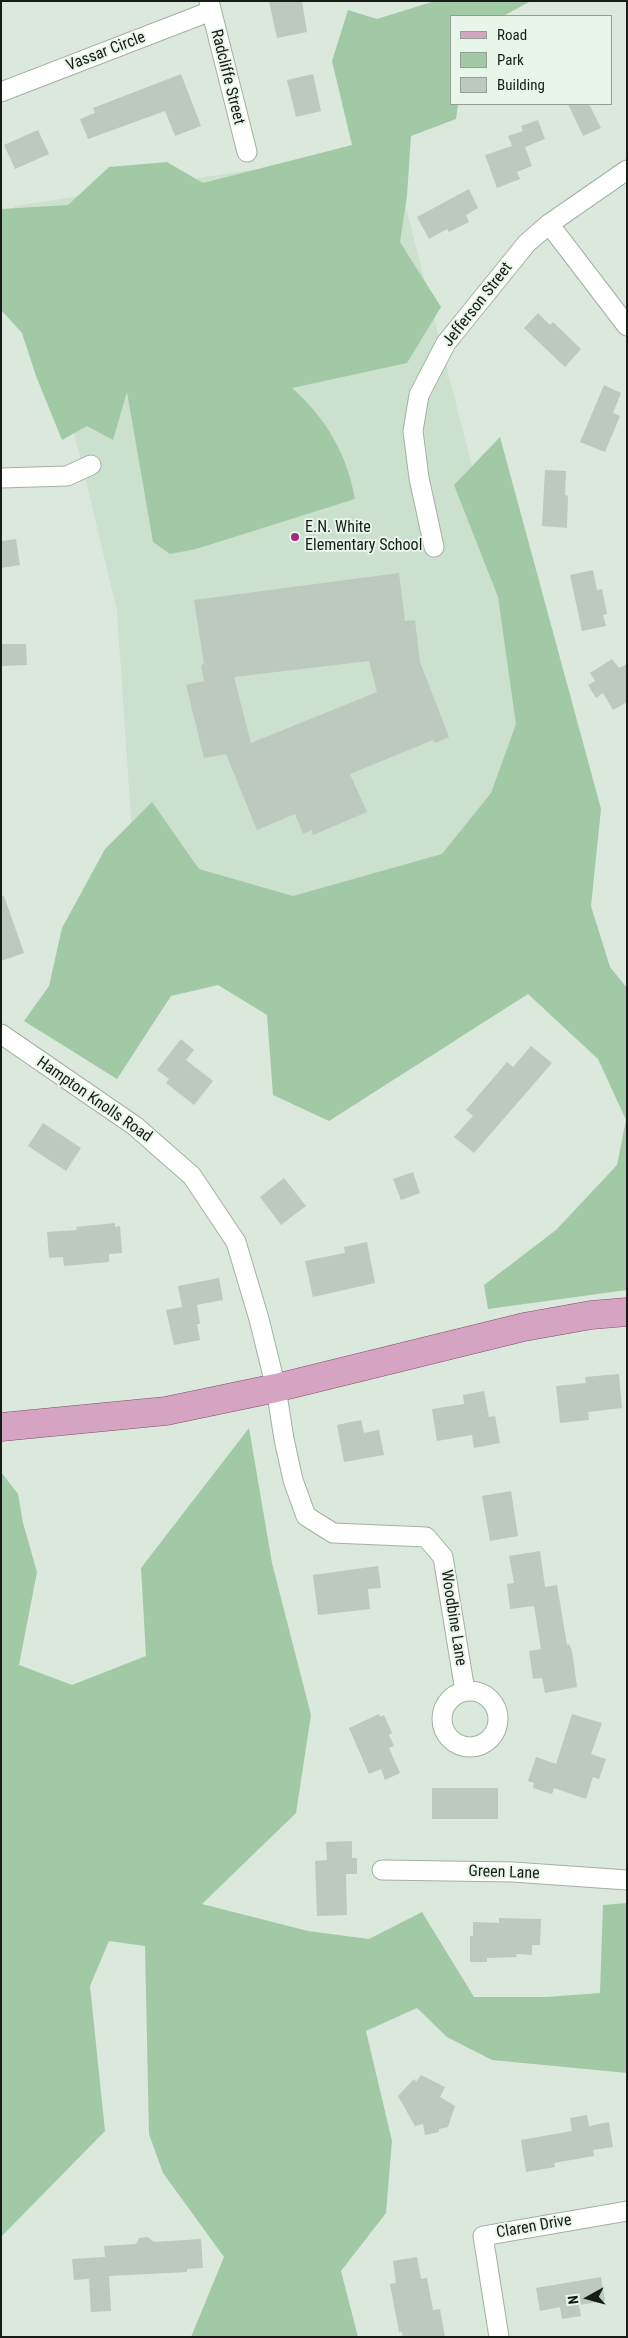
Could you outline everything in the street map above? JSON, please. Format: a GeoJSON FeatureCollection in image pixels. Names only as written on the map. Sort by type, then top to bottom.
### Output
{"type":"FeatureCollection","features":[{"type":"Feature","properties":{"kind":"main road"},"geometry":{"type":"LineString","coordinates":[[1,1427],[166,1411],[276,1388],[524,1327],[592,1315],[627,1312]]}},
{"type":"Feature","properties":{"kind":"street","name":"Vassar Circle"},"geometry":{"type":"LineString","coordinates":[[1,92],[210,6]]}},
{"type":"Feature","properties":{"kind":"street","name":"Radcliffe Street"},"geometry":{"type":"LineString","coordinates":[[210,6],[247,152]]}},
{"type":"Feature","properties":{"kind":"street","name":"Jefferson Street"},"geometry":{"type":"LineString","coordinates":[[434,547],[419,478],[413,431],[419,395],[446,343],[527,243],[549,224],[627,170]]}},
{"type":"Feature","properties":{"kind":"street"},"geometry":{"type":"LineString","coordinates":[[549,224],[627,326]]}},
{"type":"Feature","properties":{"kind":"street"},"geometry":{"type":"LineString","coordinates":[[1,478],[67,476],[91,466]]}},
{"type":"Feature","properties":{"kind":"street","name":"Hampton Knolls Road"},"geometry":{"type":"LineString","coordinates":[[1,1034],[135,1126],[192,1176],[236,1242],[259,1319],[276,1388]]}},
{"type":"Feature","properties":{"kind":"street","name":"Woodbine Lane"},"geometry":{"type":"LineString","coordinates":[[276,1388],[291,1472],[306,1516],[332,1533],[426,1537],[443,1557],[465,1691]]}},
{"type":"Feature","properties":{"kind":"street","name":"Green Lane"},"geometry":{"type":"LineString","coordinates":[[382,1870],[513,1872],[627,1880]]}},
{"type":"Feature","properties":{"kind":"street","name":"Claren Drive"},"geometry":{"type":"LineString","coordinates":[[499,2337],[483,2236],[627,2211]]}},
{"type":"Feature","properties":{"kind":"shaded area","name":"E.N. White Elementary School"},"geometry":{"type":"Polygon","coordinates":[[[391,149],[574,866],[140,952],[117,611],[82,464],[14,206],[391,149]]]}},
{"type":"Feature","properties":{"kind":"green space"},"geometry":{"type":"Polygon","coordinates":[[[435,1],[531,1],[505,15],[450,15],[450,105],[458,105],[456,119],[411,136],[407,196],[400,242],[441,307],[407,363],[292,388],[325,424],[341,452],[355,499],[196,549],[170,554],[153,542],[127,392],[113,440],[87,426],[62,440],[36,376],[22,333],[1,310],[1,209],[68,205],[109,167],[167,162],[203,183],[352,145],[332,61],[348,10],[377,19],[435,1]]]}},
{"type":"Feature","properties":{"kind":"green space"},"geometry":{"type":"Polygon","coordinates":[[[500,437],[601,809],[591,906],[610,967],[627,988],[627,1290],[488,1309],[484,1285],[556,1230],[617,1165],[626,1120],[598,1059],[528,994],[329,1121],[273,1095],[267,1015],[218,985],[171,996],[117,1079],[24,1021],[49,986],[62,928],[105,849],[152,802],[199,869],[293,896],[442,854],[491,793],[516,724],[498,597],[454,485],[500,437]]]}},
{"type":"Feature","properties":{"kind":"green space"},"geometry":{"type":"Polygon","coordinates":[[[249,1428],[272,1563],[311,1715],[296,1813],[202,1904],[308,1931],[369,1939],[422,1912],[474,1997],[546,1997],[600,1993],[603,1905],[627,1903],[627,2073],[492,2060],[447,2037],[417,2008],[366,2031],[392,2141],[386,2213],[341,2271],[358,2337],[191,2337],[224,2257],[163,2173],[149,2134],[145,1946],[109,1941],[90,1986],[105,2131],[1,2237],[1,1472],[18,1494],[23,1523],[37,1572],[19,1665],[72,1685],[146,1656],[141,1568],[249,1428]]]}},
{"type":"Feature","properties":{"kind":"building"},"geometry":{"type":"Polygon","coordinates":[[[269,1],[302,1],[307,32],[277,38],[269,1]]]}},
{"type":"Feature","properties":{"kind":"building"},"geometry":{"type":"Polygon","coordinates":[[[181,74],[201,126],[175,136],[165,111],[88,139],[80,119],[95,113],[93,108],[181,74]]]}},
{"type":"Feature","properties":{"kind":"building"},"geometry":{"type":"Polygon","coordinates":[[[313,74],[321,111],[296,117],[287,80],[313,74]]]}},
{"type":"Feature","properties":{"kind":"building"},"geometry":{"type":"Polygon","coordinates":[[[568,105],[590,105],[601,128],[583,136],[568,105]]]}},
{"type":"Feature","properties":{"kind":"building"},"geometry":{"type":"Polygon","coordinates":[[[538,120],[545,139],[525,147],[532,166],[517,172],[520,179],[497,188],[485,155],[512,146],[508,136],[523,131],[521,126],[538,120]]]}},
{"type":"Feature","properties":{"kind":"building"},"geometry":{"type":"Polygon","coordinates":[[[38,130],[49,154],[15,169],[4,145],[38,130]]]}},
{"type":"Feature","properties":{"kind":"building"},"geometry":{"type":"Polygon","coordinates":[[[469,189],[478,208],[466,215],[469,222],[449,232],[447,229],[429,239],[417,217],[469,189]]]}},
{"type":"Feature","properties":{"kind":"building"},"geometry":{"type":"Polygon","coordinates":[[[538,313],[550,325],[553,322],[581,349],[565,367],[524,328],[538,313]]]}},
{"type":"Feature","properties":{"kind":"building"},"geometry":{"type":"Polygon","coordinates":[[[604,385],[621,393],[613,413],[620,416],[605,452],[580,442],[604,385]]]}},
{"type":"Feature","properties":{"kind":"building"},"geometry":{"type":"Polygon","coordinates":[[[545,470],[566,471],[565,495],[568,496],[567,528],[542,526],[545,470]]]}},
{"type":"Feature","properties":{"kind":"building"},"geometry":{"type":"Polygon","coordinates":[[[16,539],[20,565],[1,568],[1,541],[16,539]]]}},
{"type":"Feature","properties":{"kind":"building"},"geometry":{"type":"Polygon","coordinates":[[[593,570],[597,590],[602,589],[607,614],[603,615],[606,626],[582,631],[570,575],[593,570]]]}},
{"type":"Feature","properties":{"kind":"building"},"geometry":{"type":"Polygon","coordinates":[[[399,573],[405,621],[415,620],[420,662],[449,737],[435,743],[433,740],[350,774],[367,812],[313,835],[312,830],[303,834],[295,814],[257,830],[226,754],[204,758],[186,685],[204,681],[201,665],[204,664],[194,600],[399,573]],[[369,661],[234,677],[251,743],[377,692],[369,661]]]}},
{"type":"Feature","properties":{"kind":"building"},"geometry":{"type":"Polygon","coordinates":[[[1,644],[26,644],[27,665],[1,666],[1,644]]]}},
{"type":"Feature","properties":{"kind":"building"},"geometry":{"type":"Polygon","coordinates":[[[612,659],[619,668],[627,664],[627,702],[613,710],[603,693],[596,698],[588,685],[595,681],[590,673],[612,659]]]}},
{"type":"Feature","properties":{"kind":"building"},"geometry":{"type":"Polygon","coordinates":[[[1,896],[4,896],[24,953],[1,961],[1,896]]]}},
{"type":"Feature","properties":{"kind":"building"},"geometry":{"type":"Polygon","coordinates":[[[181,1039],[194,1050],[186,1060],[213,1081],[194,1105],[166,1083],[169,1079],[157,1070],[181,1039]]]}},
{"type":"Feature","properties":{"kind":"building"},"geometry":{"type":"Polygon","coordinates":[[[531,1046],[552,1063],[474,1153],[454,1137],[473,1116],[466,1110],[507,1062],[513,1067],[531,1046]]]}},
{"type":"Feature","properties":{"kind":"building"},"geometry":{"type":"Polygon","coordinates":[[[43,1123],[81,1148],[66,1171],[28,1146],[43,1123]]]}},
{"type":"Feature","properties":{"kind":"building"},"geometry":{"type":"Polygon","coordinates":[[[413,1172],[420,1193],[401,1200],[393,1179],[413,1172]]]}},
{"type":"Feature","properties":{"kind":"building"},"geometry":{"type":"Polygon","coordinates":[[[284,1178],[306,1206],[281,1225],[260,1197],[284,1178]]]}},
{"type":"Feature","properties":{"kind":"building"},"geometry":{"type":"Polygon","coordinates":[[[115,1223],[115,1227],[120,1226],[122,1253],[109,1254],[109,1262],[64,1266],[63,1257],[49,1258],[47,1232],[77,1230],[76,1227],[115,1223]]]}},
{"type":"Feature","properties":{"kind":"building"},"geometry":{"type":"Polygon","coordinates":[[[367,1242],[375,1283],[313,1297],[305,1261],[345,1253],[344,1247],[367,1242]]]}},
{"type":"Feature","properties":{"kind":"building"},"geometry":{"type":"Polygon","coordinates":[[[219,1278],[223,1300],[197,1305],[200,1324],[197,1324],[200,1340],[174,1345],[166,1310],[182,1307],[178,1286],[219,1278]]]}},
{"type":"Feature","properties":{"kind":"building"},"geometry":{"type":"Polygon","coordinates":[[[619,1374],[622,1408],[588,1412],[589,1420],[560,1423],[556,1386],[586,1383],[585,1377],[619,1374]]]}},
{"type":"Feature","properties":{"kind":"building"},"geometry":{"type":"Polygon","coordinates":[[[484,1391],[489,1417],[495,1416],[500,1443],[474,1448],[472,1435],[437,1441],[432,1409],[464,1404],[463,1395],[484,1391]]]}},
{"type":"Feature","properties":{"kind":"building"},"geometry":{"type":"Polygon","coordinates":[[[361,1420],[364,1433],[379,1430],[384,1455],[344,1462],[337,1425],[361,1420]]]}},
{"type":"Feature","properties":{"kind":"building"},"geometry":{"type":"Polygon","coordinates":[[[511,1491],[518,1536],[490,1541],[482,1496],[511,1491]]]}},
{"type":"Feature","properties":{"kind":"building"},"geometry":{"type":"Polygon","coordinates":[[[540,1551],[545,1587],[557,1585],[567,1645],[569,1644],[572,1651],[577,1687],[545,1693],[542,1678],[533,1679],[529,1651],[541,1649],[534,1606],[510,1609],[507,1584],[514,1583],[509,1556],[540,1551]]]}},
{"type":"Feature","properties":{"kind":"building"},"geometry":{"type":"Polygon","coordinates":[[[378,1566],[381,1588],[368,1589],[370,1609],[318,1615],[313,1575],[378,1566]]]}},
{"type":"Feature","properties":{"kind":"building"},"geometry":{"type":"Polygon","coordinates":[[[379,1714],[380,1717],[384,1715],[392,1733],[389,1735],[394,1746],[389,1748],[400,1773],[385,1780],[381,1769],[369,1774],[349,1728],[379,1714]]]}},
{"type":"Feature","properties":{"kind":"building"},"geometry":{"type":"Polygon","coordinates":[[[572,1714],[602,1723],[591,1754],[606,1759],[599,1779],[593,1777],[586,1799],[554,1788],[552,1794],[533,1788],[534,1783],[528,1781],[536,1757],[556,1764],[572,1714]]]}},
{"type":"Feature","properties":{"kind":"building"},"geometry":{"type":"Polygon","coordinates":[[[432,1788],[498,1788],[498,1819],[432,1819],[432,1788]]]}},
{"type":"Feature","properties":{"kind":"building"},"geometry":{"type":"Polygon","coordinates":[[[352,1841],[352,1858],[357,1858],[357,1874],[346,1874],[347,1915],[317,1916],[315,1861],[327,1860],[326,1842],[352,1841]]]}},
{"type":"Feature","properties":{"kind":"building"},"geometry":{"type":"Polygon","coordinates":[[[499,1918],[541,1919],[540,1945],[532,1945],[532,1955],[516,1954],[517,1957],[487,1958],[487,1962],[470,1962],[470,1936],[473,1936],[473,1922],[499,1923],[499,1918]]]}},
{"type":"Feature","properties":{"kind":"building"},"geometry":{"type":"Polygon","coordinates":[[[421,2075],[445,2087],[440,2097],[455,2106],[448,2127],[439,2129],[439,2132],[425,2135],[423,2124],[415,2126],[398,2096],[414,2079],[416,2082],[421,2075]]]}},
{"type":"Feature","properties":{"kind":"building"},"geometry":{"type":"Polygon","coordinates":[[[587,2115],[589,2126],[609,2122],[613,2147],[593,2150],[594,2156],[554,2163],[555,2167],[526,2172],[521,2140],[572,2131],[570,2118],[587,2115]]]}},
{"type":"Feature","properties":{"kind":"building"},"geometry":{"type":"Polygon","coordinates":[[[148,2237],[154,2242],[201,2239],[203,2268],[187,2269],[187,2272],[109,2276],[111,2311],[91,2312],[89,2279],[74,2280],[72,2259],[105,2257],[104,2246],[136,2244],[139,2238],[148,2237]]]}},
{"type":"Feature","properties":{"kind":"building"},"geometry":{"type":"Polygon","coordinates":[[[417,2257],[421,2279],[427,2278],[433,2310],[440,2309],[445,2337],[403,2337],[402,2332],[399,2332],[390,2284],[396,2283],[393,2261],[417,2257]]]}},
{"type":"Feature","properties":{"kind":"building"},"geometry":{"type":"Polygon","coordinates":[[[601,2277],[605,2301],[579,2305],[581,2316],[562,2319],[560,2307],[540,2311],[536,2288],[601,2277]]]}},
{"type":"Feature","properties":{"kind":"place","name":"E.N. White Elementary School"},"geometry":{"type":"Point","coordinates":[295,537]}}]}
